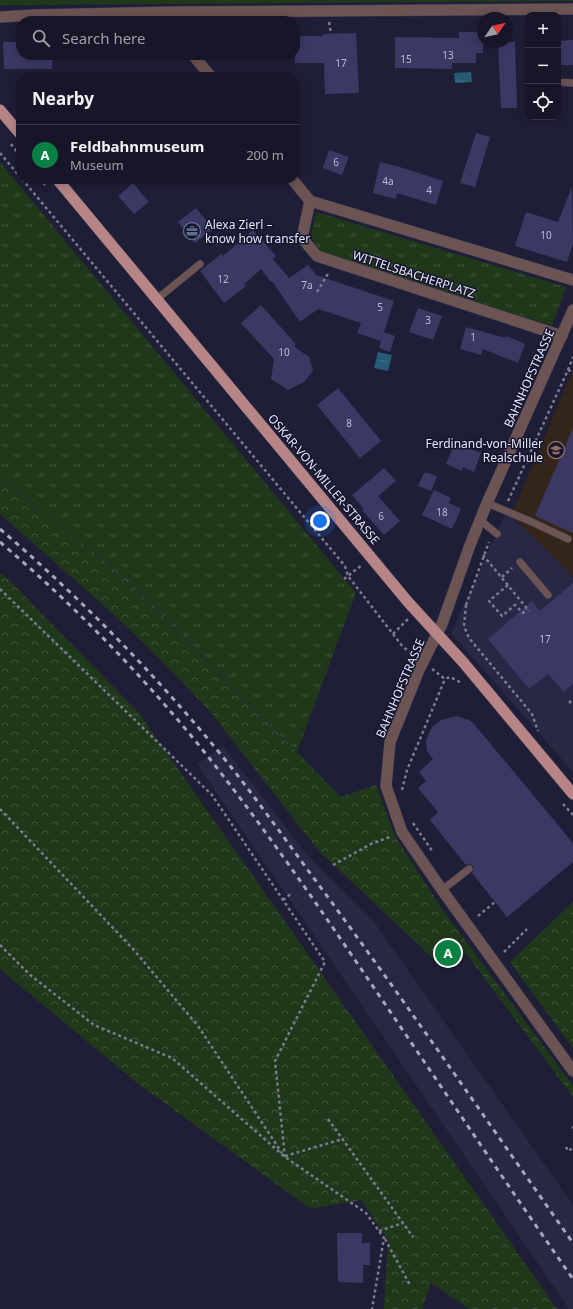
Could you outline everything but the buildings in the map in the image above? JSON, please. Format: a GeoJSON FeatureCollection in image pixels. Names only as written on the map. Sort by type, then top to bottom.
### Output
{"type":"FeatureCollection","features":[{"type":"Feature","properties":{"kind":"main road"},"geometry":{"type":"LineString","coordinates":[[0,110],[16,129]]}},
{"type":"Feature","properties":{"kind":"main road","name":"OSKAR-VON-MILLER-STRASSE"},"geometry":{"type":"LineString","coordinates":[[61,184],[416,611],[438,633],[573,794]]}},
{"type":"Feature","properties":{"kind":"street"},"geometry":{"type":"LineString","coordinates":[[533,12],[573,9]]}},
{"type":"Feature","properties":{"kind":"street"},"geometry":{"type":"LineString","coordinates":[[246,16],[525,12]]}},
{"type":"Feature","properties":{"kind":"street"},"geometry":{"type":"LineString","coordinates":[[0,17],[16,16]]}},
{"type":"Feature","properties":{"kind":"street"},"geometry":{"type":"LineString","coordinates":[[17,16],[104,16]]}},
{"type":"Feature","properties":{"kind":"street"},"geometry":{"type":"LineString","coordinates":[[197,60],[207,72]]}},
{"type":"Feature","properties":{"kind":"street"},"geometry":{"type":"LineString","coordinates":[[296,184],[310,201],[573,280]]}},
{"type":"Feature","properties":{"kind":"street","name":"WITTELSBACHERPLATZ"},"geometry":{"type":"LineString","coordinates":[[310,201],[302,238],[316,256],[562,336]]}},
{"type":"Feature","properties":{"kind":"street","name":"BAHNHOFSTRASSE"},"geometry":{"type":"LineString","coordinates":[[573,310],[487,503],[438,633],[423,662],[390,742],[386,786],[402,832],[442,890],[573,1071]]}},
{"type":"Feature","properties":{"kind":"lane"},"geometry":{"type":"LineString","coordinates":[[561,82],[573,83]]}},
{"type":"Feature","properties":{"kind":"lane"},"geometry":{"type":"LineString","coordinates":[[157,299],[200,264]]}},
{"type":"Feature","properties":{"kind":"lane"},"geometry":{"type":"LineString","coordinates":[[487,503],[529,520],[568,539]]}},
{"type":"Feature","properties":{"kind":"lane"},"geometry":{"type":"LineString","coordinates":[[480,520],[496,534]]}},
{"type":"Feature","properties":{"kind":"lane"},"geometry":{"type":"LineString","coordinates":[[520,562],[548,596]]}},
{"type":"Feature","properties":{"kind":"lane"},"geometry":{"type":"LineString","coordinates":[[442,890],[469,869]]}},
{"type":"Feature","properties":{"kind":"path"},"geometry":{"type":"LineString","coordinates":[[0,153],[16,173]]}},
{"type":"Feature","properties":{"kind":"path"},"geometry":{"type":"LineString","coordinates":[[25,184],[345,566],[348,576],[393,634],[404,647],[423,662]]}},
{"type":"Feature","properties":{"kind":"path"},"geometry":{"type":"LineString","coordinates":[[317,292],[334,262]]}},
{"type":"Feature","properties":{"kind":"path"},"geometry":{"type":"LineString","coordinates":[[555,398],[573,357]]}},
{"type":"Feature","properties":{"kind":"path"},"geometry":{"type":"LineString","coordinates":[[568,370],[573,372]]}},
{"type":"Feature","properties":{"kind":"path"},"geometry":{"type":"LineString","coordinates":[[470,545],[484,555],[508,585],[528,610],[522,613],[515,604],[502,616],[489,601],[508,585]]}},
{"type":"Feature","properties":{"kind":"path"},"geometry":{"type":"LineString","coordinates":[[344,579],[371,557]]}},
{"type":"Feature","properties":{"kind":"path"},"geometry":{"type":"LineString","coordinates":[[0,589],[212,795],[325,962],[276,1061],[285,1156]]}},
{"type":"Feature","properties":{"kind":"path"},"geometry":{"type":"LineString","coordinates":[[451,599],[466,605],[464,626],[468,638],[532,714],[538,732]]}},
{"type":"Feature","properties":{"kind":"path"},"geometry":{"type":"LineString","coordinates":[[393,634],[416,611]]}},
{"type":"Feature","properties":{"kind":"path"},"geometry":{"type":"LineString","coordinates":[[569,703],[573,699]]}},
{"type":"Feature","properties":{"kind":"path"},"geometry":{"type":"LineString","coordinates":[[0,810],[133,949],[198,1026],[285,1156]]}},
{"type":"Feature","properties":{"kind":"path"},"geometry":{"type":"LineString","coordinates":[[333,865],[371,844],[402,832]]}},
{"type":"Feature","properties":{"kind":"path"},"geometry":{"type":"LineString","coordinates":[[283,900],[292,893]]}},
{"type":"Feature","properties":{"kind":"path"},"geometry":{"type":"LineString","coordinates":[[478,916],[495,902]]}},
{"type":"Feature","properties":{"kind":"path"},"geometry":{"type":"LineString","coordinates":[[504,952],[528,929]]}},
{"type":"Feature","properties":{"kind":"path"},"geometry":{"type":"LineString","coordinates":[[0,945],[29,974],[94,1025],[172,1058],[285,1156],[366,1213],[384,1238],[410,1285]]}},
{"type":"Feature","properties":{"kind":"path"},"geometry":{"type":"LineString","coordinates":[[328,1119],[412,1237]]}},
{"type":"Feature","properties":{"kind":"path"},"geometry":{"type":"LineString","coordinates":[[285,1156],[343,1140]]}},
{"type":"Feature","properties":{"kind":"path"},"geometry":{"type":"LineString","coordinates":[[566,1147],[568,1151],[573,1148]]}},
{"type":"Feature","properties":{"kind":"path"},"geometry":{"type":"LineString","coordinates":[[379,1231],[403,1223]]}},
{"type":"Feature","properties":{"kind":"path"},"geometry":{"type":"LineString","coordinates":[[372,1309],[384,1238]]}},
{"type":"Feature","properties":{"kind":"shaded area","name":"Ferdinand-von-Miller Realschule"},"geometry":{"type":"Polygon","coordinates":[[[573,370],[573,577],[511,516],[573,370]]]}},
{"type":"Feature","properties":{"kind":"shaded area"},"geometry":{"type":"Polygon","coordinates":[[[505,515],[511,516],[573,577],[573,772],[451,633],[505,515]]]}},
{"type":"Feature","properties":{"kind":"shaded area"},"geometry":{"type":"Polygon","coordinates":[[[223,746],[310,858],[372,919],[573,1205],[573,1309],[569,1309],[197,764],[223,746]]]}},
{"type":"Feature","properties":{"kind":"green space"},"geometry":{"type":"Polygon","coordinates":[[[0,0],[573,0],[573,1],[0,5],[0,0]]]}},
{"type":"Feature","properties":{"kind":"green space"},"geometry":{"type":"Polygon","coordinates":[[[0,162],[16,181],[16,184],[18,184],[356,593],[297,752],[126,578],[0,477],[0,162]]]}},
{"type":"Feature","properties":{"kind":"green space"},"geometry":{"type":"Polygon","coordinates":[[[316,212],[566,287],[552,326],[320,251],[311,236],[316,212]]]}},
{"type":"Feature","properties":{"kind":"green space"},"geometry":{"type":"Polygon","coordinates":[[[0,477],[126,578],[341,797],[376,785],[395,836],[442,909],[573,1086],[573,1097],[465,952],[443,968],[318,850],[209,710],[147,646],[100,602],[0,514],[0,477]]]}},
{"type":"Feature","properties":{"kind":"green space"},"geometry":{"type":"Polygon","coordinates":[[[0,573],[5,576],[138,712],[557,1309],[469,1309],[431,1283],[422,1309],[384,1309],[388,1240],[361,1200],[311,1209],[137,1083],[0,969],[0,573]]]}},
{"type":"Feature","properties":{"kind":"green space"},"geometry":{"type":"Polygon","coordinates":[[[573,902],[573,1048],[510,962],[573,902]]]}},
{"type":"Feature","properties":{"kind":"water"},"geometry":{"type":"Polygon","coordinates":[[[471,72],[472,82],[455,83],[454,73],[471,72]]]}},
{"type":"Feature","properties":{"kind":"water"},"geometry":{"type":"Polygon","coordinates":[[[378,352],[392,355],[388,371],[374,368],[378,352]]]}},
{"type":"Feature","properties":{"kind":"railway"},"geometry":{"type":"LineString","coordinates":[[0,529],[62,584],[121,642],[177,703],[231,767],[269,816],[392,985],[573,1243]]}},
{"type":"Feature","properties":{"kind":"railway"},"geometry":{"type":"LineString","coordinates":[[0,542],[90,624],[146,683],[224,777],[327,919],[573,1279]]}},
{"type":"Feature","properties":{"kind":"place","name":"Alexa Zierl – know how transfer"},"geometry":{"type":"Point","coordinates":[192,231]}},
{"type":"Feature","properties":{"kind":"place","name":"Ferdinand-von-Miller Realschule"},"geometry":{"type":"Point","coordinates":[556,450]}},
{"type":"Feature","properties":{"kind":"place","name":"Feldbahnmuseum"},"geometry":{"type":"Point","coordinates":[448,953]}}]}
